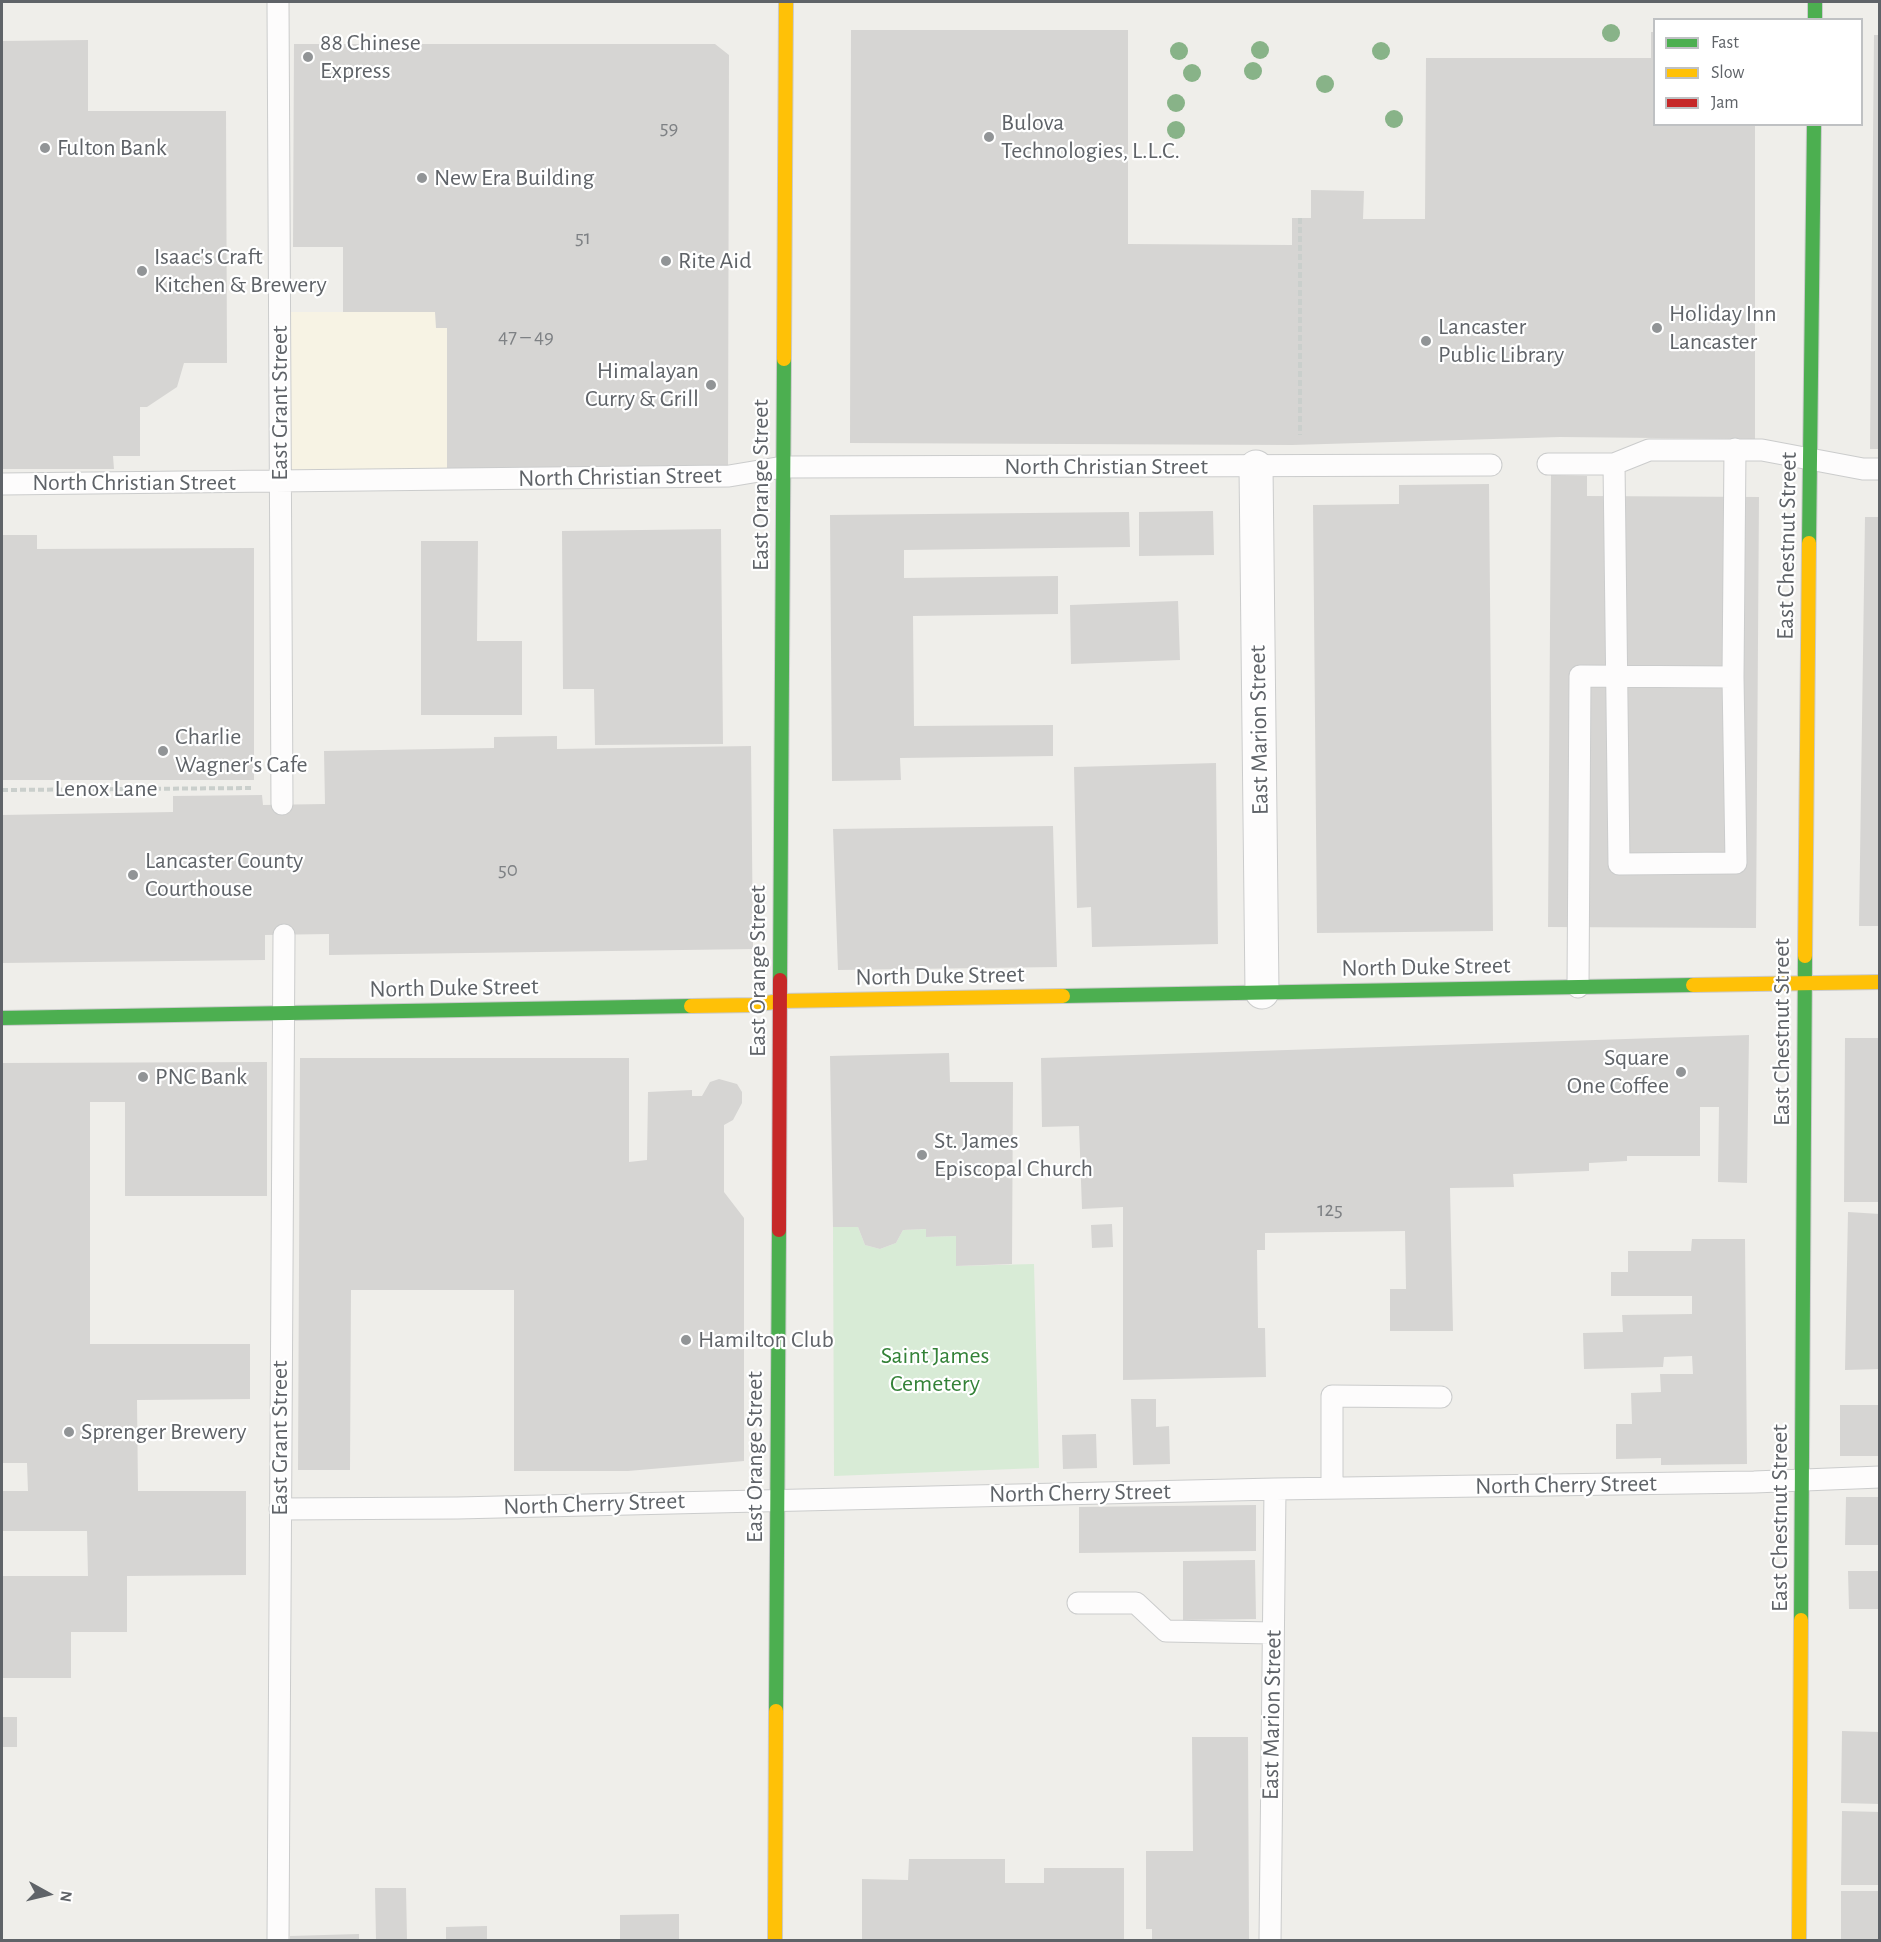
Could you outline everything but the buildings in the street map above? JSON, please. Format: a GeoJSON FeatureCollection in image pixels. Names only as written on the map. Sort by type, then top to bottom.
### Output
{"type":"FeatureCollection","features":[{"type":"Feature","properties":{"kind":"main road","name":"East Orange Street"},"geometry":{"type":"LineString","coordinates":[[775,1941],[786,2]]}},
{"type":"Feature","properties":{"kind":"main road"},"geometry":{"type":"LineString","coordinates":[[1815,2],[1815,18]]}},
{"type":"Feature","properties":{"kind":"main road","name":"East Chestnut Street"},"geometry":{"type":"LineString","coordinates":[[1800,1941],[1805,983],[1814,126]]}},
{"type":"Feature","properties":{"kind":"main road","name":"North Duke Street"},"geometry":{"type":"LineString","coordinates":[[2,1018],[753,1005],[780,1001],[1880,982]]}},
{"type":"Feature","properties":{"kind":"street","name":"East Marion Street"},"geometry":{"type":"LineString","coordinates":[[1256,467],[1263,992]]}},
{"type":"Feature","properties":{"kind":"lane","name":"East Grant Street"},"geometry":{"type":"LineString","coordinates":[[278,2],[282,796]]}},
{"type":"Feature","properties":{"kind":"lane"},"geometry":{"type":"LineString","coordinates":[[1614,464],[1619,864],[1736,863],[1733,676],[1735,449]]}},
{"type":"Feature","properties":{"kind":"lane"},"geometry":{"type":"LineString","coordinates":[[1548,464],[1614,464],[1649,450],[1735,449],[1762,450],[1863,469],[1880,469]]}},
{"type":"Feature","properties":{"kind":"lane","name":"North Christian Street"},"geometry":{"type":"LineString","coordinates":[[2,484],[729,476],[783,467],[1491,465]]}},
{"type":"Feature","properties":{"kind":"lane"},"geometry":{"type":"LineString","coordinates":[[1578,987],[1580,676],[1733,676]]}},
{"type":"Feature","properties":{"kind":"lane","name":"East Grant Street"},"geometry":{"type":"LineString","coordinates":[[278,1941],[284,935]]}},
{"type":"Feature","properties":{"kind":"lane"},"geometry":{"type":"LineString","coordinates":[[1332,1488],[1332,1396],[1441,1397]]}},
{"type":"Feature","properties":{"kind":"lane","name":"North Cherry Street"},"geometry":{"type":"LineString","coordinates":[[280,1509],[457,1508],[777,1498],[1880,1477]]}},
{"type":"Feature","properties":{"kind":"lane","name":"East Marion Street"},"geometry":{"type":"LineString","coordinates":[[1270,1941],[1275,1489]]}},
{"type":"Feature","properties":{"kind":"lane"},"geometry":{"type":"LineString","coordinates":[[1078,1603],[1136,1604],[1166,1631],[1273,1633]]}},
{"type":"Feature","properties":{"kind":"path"},"geometry":{"type":"LineString","coordinates":[[1300,218],[1300,444]]}},
{"type":"Feature","properties":{"kind":"path","name":"Lenox Lane"},"geometry":{"type":"LineString","coordinates":[[2,790],[282,796]]}},
{"type":"Feature","properties":{"kind":"shaded area"},"geometry":{"type":"Polygon","coordinates":[[[393,44],[608,44],[607,472],[281,471],[282,312],[392,312],[393,44]]]}},
{"type":"Feature","properties":{"kind":"green space","name":"Saint James Cemetery"},"geometry":{"type":"Polygon","coordinates":[[[833,1227],[858,1227],[865,1245],[880,1249],[896,1243],[903,1230],[926,1229],[926,1237],[956,1236],[956,1266],[1034,1264],[1039,1468],[834,1476],[833,1227]]]}},
{"type":"Feature","properties":{"kind":"traffic: fast"},"geometry":{"type":"LineString","coordinates":[[1815,2],[1815,18]]}},
{"type":"Feature","properties":{"kind":"traffic: fast"},"geometry":{"type":"LineString","coordinates":[[1809,543],[1814,126]]}},
{"type":"Feature","properties":{"kind":"traffic: fast"},"geometry":{"type":"LineString","coordinates":[[780,980],[784,359]]}},
{"type":"Feature","properties":{"kind":"traffic: fast"},"geometry":{"type":"LineString","coordinates":[[1801,1620],[1805,956]]}},
{"type":"Feature","properties":{"kind":"traffic: fast"},"geometry":{"type":"LineString","coordinates":[[1063,996],[1693,985]]}},
{"type":"Feature","properties":{"kind":"traffic: fast"},"geometry":{"type":"LineString","coordinates":[[2,1018],[691,1006]]}},
{"type":"Feature","properties":{"kind":"traffic: fast"},"geometry":{"type":"LineString","coordinates":[[776,1711],[779,1230]]}},
{"type":"Feature","properties":{"kind":"traffic: slow"},"geometry":{"type":"LineString","coordinates":[[784,359],[786,2]]}},
{"type":"Feature","properties":{"kind":"traffic: slow"},"geometry":{"type":"LineString","coordinates":[[1805,956],[1809,543]]}},
{"type":"Feature","properties":{"kind":"traffic: slow"},"geometry":{"type":"LineString","coordinates":[[1693,985],[1880,982]]}},
{"type":"Feature","properties":{"kind":"traffic: slow"},"geometry":{"type":"LineString","coordinates":[[691,1006],[753,1005],[780,1001],[1063,996]]}},
{"type":"Feature","properties":{"kind":"traffic: slow"},"geometry":{"type":"LineString","coordinates":[[1799,1940],[1801,1620]]}},
{"type":"Feature","properties":{"kind":"traffic: slow"},"geometry":{"type":"LineString","coordinates":[[775,1940],[776,1711]]}},
{"type":"Feature","properties":{"kind":"traffic: jam"},"geometry":{"type":"LineString","coordinates":[[779,1230],[780,980]]}},
{"type":"Feature","properties":{"kind":"place","name":"88 Chinese Express"},"geometry":{"type":"Point","coordinates":[308,57]}},
{"type":"Feature","properties":{"kind":"place","name":"Bulova Technologies, L.L.C."},"geometry":{"type":"Point","coordinates":[989,137]}},
{"type":"Feature","properties":{"kind":"place","name":"Fulton Bank"},"geometry":{"type":"Point","coordinates":[45,148]}},
{"type":"Feature","properties":{"kind":"place","name":"New Era Building"},"geometry":{"type":"Point","coordinates":[422,178]}},
{"type":"Feature","properties":{"kind":"place","name":"Rite Aid"},"geometry":{"type":"Point","coordinates":[666,261]}},
{"type":"Feature","properties":{"kind":"place","name":"Isaac's Craft Kitchen & Brewery"},"geometry":{"type":"Point","coordinates":[142,271]}},
{"type":"Feature","properties":{"kind":"place","name":"Holiday Inn Lancaster"},"geometry":{"type":"Point","coordinates":[1657,328]}},
{"type":"Feature","properties":{"kind":"place","name":"Lancaster Public Library"},"geometry":{"type":"Point","coordinates":[1426,341]}},
{"type":"Feature","properties":{"kind":"place","name":"Himalayan Curry & Grill"},"geometry":{"type":"Point","coordinates":[711,385]}},
{"type":"Feature","properties":{"kind":"place","name":"Charlie Wagner's Cafe"},"geometry":{"type":"Point","coordinates":[163,751]}},
{"type":"Feature","properties":{"kind":"place","name":"Lancaster County Courthouse"},"geometry":{"type":"Point","coordinates":[133,875]}},
{"type":"Feature","properties":{"kind":"place","name":"Square One Coffee"},"geometry":{"type":"Point","coordinates":[1681,1072]}},
{"type":"Feature","properties":{"kind":"place","name":"PNC Bank"},"geometry":{"type":"Point","coordinates":[143,1077]}},
{"type":"Feature","properties":{"kind":"place","name":"St. James Episcopal Church"},"geometry":{"type":"Point","coordinates":[922,1155]}},
{"type":"Feature","properties":{"kind":"place","name":"Hamilton Club"},"geometry":{"type":"Point","coordinates":[686,1340]}},
{"type":"Feature","properties":{"kind":"place","name":"Sprenger Brewery"},"geometry":{"type":"Point","coordinates":[69,1432]}}]}
